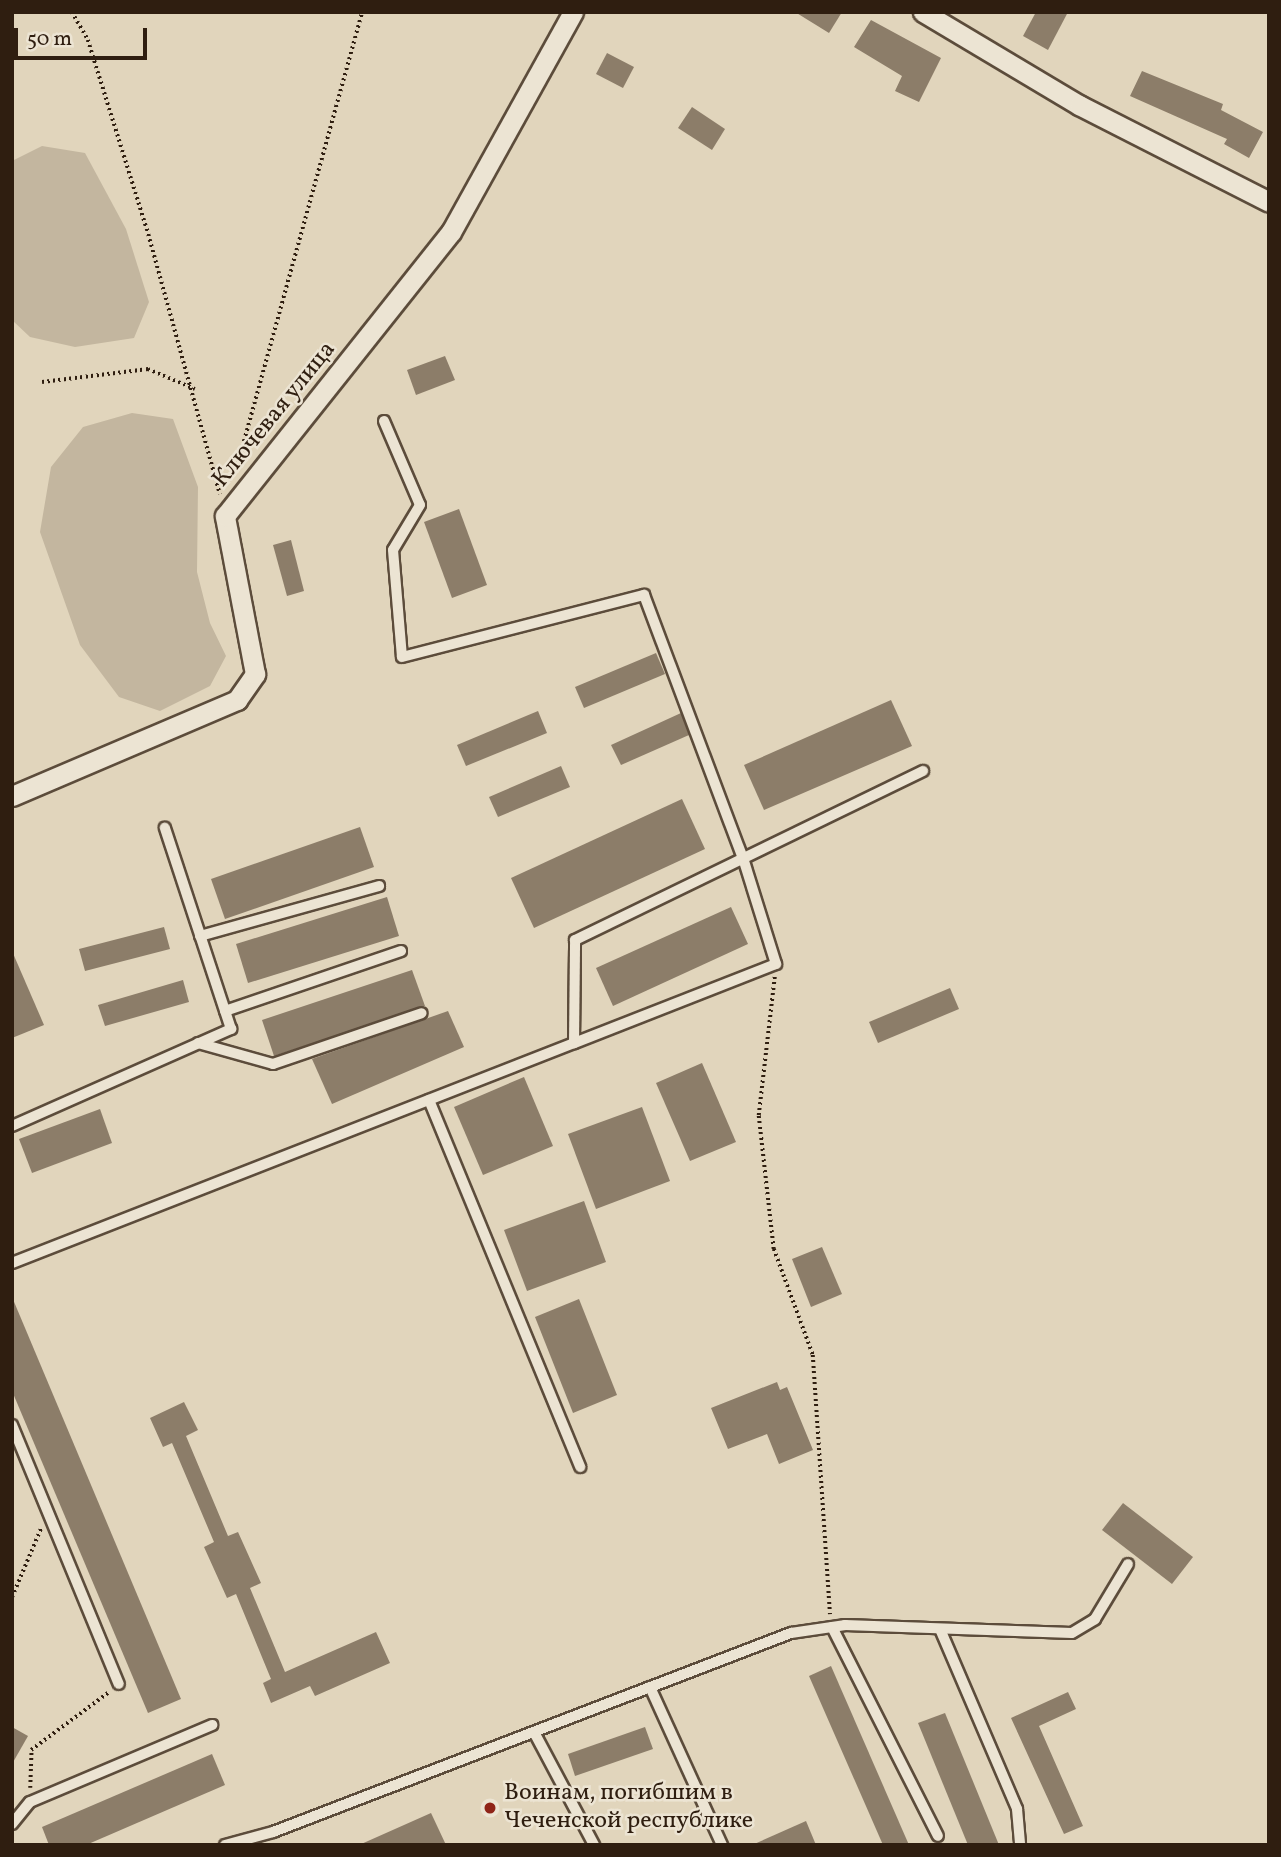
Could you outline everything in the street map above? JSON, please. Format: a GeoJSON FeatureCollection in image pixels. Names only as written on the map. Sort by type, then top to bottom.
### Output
{"type":"FeatureCollection","features":[{"type":"Feature","properties":{"kind":"street","name":"Ключевая улица"},"geometry":{"type":"LineString","coordinates":[[12,796],[237,700],[255,674],[225,516],[451,232],[573,12]]}},
{"type":"Feature","properties":{"kind":"street"},"geometry":{"type":"LineString","coordinates":[[923,12],[1079,104],[1269,202]]}},
{"type":"Feature","properties":{"kind":"lane"},"geometry":{"type":"LineString","coordinates":[[12,1263],[776,964],[743,858],[644,595],[402,657],[393,550],[420,505],[384,421]]}},
{"type":"Feature","properties":{"kind":"lane"},"geometry":{"type":"LineString","coordinates":[[574,1043],[575,940],[923,771]]}},
{"type":"Feature","properties":{"kind":"lane"},"geometry":{"type":"LineString","coordinates":[[12,1126],[231,1029],[165,828]]}},
{"type":"Feature","properties":{"kind":"lane"},"geometry":{"type":"LineString","coordinates":[[200,936],[379,886]]}},
{"type":"Feature","properties":{"kind":"lane"},"geometry":{"type":"LineString","coordinates":[[225,1012],[401,951]]}},
{"type":"Feature","properties":{"kind":"lane"},"geometry":{"type":"LineString","coordinates":[[198,1043],[273,1064],[422,1013]]}},
{"type":"Feature","properties":{"kind":"lane"},"geometry":{"type":"LineString","coordinates":[[429,1100],[579,1467]]}},
{"type":"Feature","properties":{"kind":"lane"},"geometry":{"type":"LineString","coordinates":[[12,1424],[119,1684]]}},
{"type":"Feature","properties":{"kind":"lane"},"geometry":{"type":"LineString","coordinates":[[225,1845],[273,1832],[791,1633],[832,1627],[1072,1633],[1095,1619],[1128,1564]]}},
{"type":"Feature","properties":{"kind":"lane"},"geometry":{"type":"LineString","coordinates":[[832,1627],[939,1836]]}},
{"type":"Feature","properties":{"kind":"lane"},"geometry":{"type":"LineString","coordinates":[[940,1629],[1017,1809],[1020,1845]]}},
{"type":"Feature","properties":{"kind":"lane"},"geometry":{"type":"LineString","coordinates":[[650,1687],[722,1845]]}},
{"type":"Feature","properties":{"kind":"lane"},"geometry":{"type":"LineString","coordinates":[[12,1824],[30,1802],[212,1725]]}},
{"type":"Feature","properties":{"kind":"lane"},"geometry":{"type":"LineString","coordinates":[[534,1732],[594,1845]]}},
{"type":"Feature","properties":{"kind":"path"},"geometry":{"type":"LineString","coordinates":[[72,12],[88,40],[195,389],[225,516]]}},
{"type":"Feature","properties":{"kind":"path"},"geometry":{"type":"LineString","coordinates":[[235,476],[362,12]]}},
{"type":"Feature","properties":{"kind":"path"},"geometry":{"type":"LineString","coordinates":[[42,382],[148,369],[195,389]]}},
{"type":"Feature","properties":{"kind":"path"},"geometry":{"type":"LineString","coordinates":[[776,964],[759,1116],[774,1249],[813,1355],[832,1627]]}},
{"type":"Feature","properties":{"kind":"path"},"geometry":{"type":"LineString","coordinates":[[12,1597],[47,1513]]}},
{"type":"Feature","properties":{"kind":"path"},"geometry":{"type":"LineString","coordinates":[[30,1802],[31,1749],[119,1684]]}},
{"type":"Feature","properties":{"kind":"shaded area"},"geometry":{"type":"Polygon","coordinates":[[[42,146],[85,153],[126,229],[149,302],[134,338],[75,347],[30,337],[12,320],[12,161],[42,146]]]}},
{"type":"Feature","properties":{"kind":"shaded area"},"geometry":{"type":"Polygon","coordinates":[[[132,413],[173,419],[198,487],[197,572],[210,623],[226,656],[210,686],[160,711],[119,697],[80,645],[40,532],[51,467],[83,427],[132,413]]]}},
{"type":"Feature","properties":{"kind":"building"},"geometry":{"type":"Polygon","coordinates":[[[795,12],[842,12],[829,33],[795,12]]]}},
{"type":"Feature","properties":{"kind":"building"},"geometry":{"type":"Polygon","coordinates":[[[1036,12],[1068,12],[1048,50],[1023,36],[1036,12]]]}},
{"type":"Feature","properties":{"kind":"building"},"geometry":{"type":"Polygon","coordinates":[[[871,20],[941,58],[919,102],[895,91],[902,76],[854,47],[871,20]]]}},
{"type":"Feature","properties":{"kind":"building"},"geometry":{"type":"Polygon","coordinates":[[[607,53],[634,67],[623,88],[596,74],[607,53]]]}},
{"type":"Feature","properties":{"kind":"building"},"geometry":{"type":"Polygon","coordinates":[[[1142,71],[1223,104],[1221,110],[1263,132],[1249,158],[1224,144],[1227,139],[1130,96],[1142,71]]]}},
{"type":"Feature","properties":{"kind":"building"},"geometry":{"type":"Polygon","coordinates":[[[692,107],[725,129],[712,150],[678,128],[692,107]]]}},
{"type":"Feature","properties":{"kind":"building"},"geometry":{"type":"Polygon","coordinates":[[[445,356],[455,380],[416,395],[407,370],[445,356]]]}},
{"type":"Feature","properties":{"kind":"building"},"geometry":{"type":"Polygon","coordinates":[[[459,509],[487,585],[452,598],[424,522],[459,509]]]}},
{"type":"Feature","properties":{"kind":"building"},"geometry":{"type":"Polygon","coordinates":[[[291,540],[304,591],[287,596],[273,545],[291,540]]]}},
{"type":"Feature","properties":{"kind":"building"},"geometry":{"type":"Polygon","coordinates":[[[656,653],[665,674],[584,708],[575,687],[656,653]]]}},
{"type":"Feature","properties":{"kind":"building"},"geometry":{"type":"Polygon","coordinates":[[[891,700],[912,746],[764,810],[744,765],[891,700]]]}},
{"type":"Feature","properties":{"kind":"building"},"geometry":{"type":"Polygon","coordinates":[[[538,711],[547,733],[466,766],[457,745],[538,711]]]}},
{"type":"Feature","properties":{"kind":"building"},"geometry":{"type":"Polygon","coordinates":[[[681,713],[689,735],[621,765],[611,745],[681,713]]]}},
{"type":"Feature","properties":{"kind":"building"},"geometry":{"type":"Polygon","coordinates":[[[561,766],[570,787],[498,817],[489,797],[561,766]]]}},
{"type":"Feature","properties":{"kind":"building"},"geometry":{"type":"Polygon","coordinates":[[[682,799],[705,849],[534,928],[511,878],[682,799]]]}},
{"type":"Feature","properties":{"kind":"building"},"geometry":{"type":"Polygon","coordinates":[[[360,827],[374,867],[225,919],[211,879],[360,827]]]}},
{"type":"Feature","properties":{"kind":"building"},"geometry":{"type":"Polygon","coordinates":[[[387,897],[399,936],[248,983],[236,944],[387,897]]]}},
{"type":"Feature","properties":{"kind":"building"},"geometry":{"type":"Polygon","coordinates":[[[731,907],[748,944],[613,1006],[596,968],[731,907]]]}},
{"type":"Feature","properties":{"kind":"building"},"geometry":{"type":"Polygon","coordinates":[[[164,927],[170,949],[85,971],[79,949],[164,927]]]}},
{"type":"Feature","properties":{"kind":"building"},"geometry":{"type":"Polygon","coordinates":[[[12,951],[44,1025],[12,1038],[12,951]]]}},
{"type":"Feature","properties":{"kind":"building"},"geometry":{"type":"Polygon","coordinates":[[[412,970],[425,1006],[274,1056],[262,1020],[412,970]]]}},
{"type":"Feature","properties":{"kind":"building"},"geometry":{"type":"Polygon","coordinates":[[[183,980],[189,1002],[105,1026],[98,1005],[183,980]]]}},
{"type":"Feature","properties":{"kind":"building"},"geometry":{"type":"Polygon","coordinates":[[[950,988],[959,1009],[878,1043],[869,1022],[950,988]]]}},
{"type":"Feature","properties":{"kind":"building"},"geometry":{"type":"Polygon","coordinates":[[[448,1011],[464,1047],[332,1104],[312,1059],[448,1011]]]}},
{"type":"Feature","properties":{"kind":"building"},"geometry":{"type":"Polygon","coordinates":[[[702,1063],[736,1142],[690,1161],[656,1083],[702,1063]]]}},
{"type":"Feature","properties":{"kind":"building"},"geometry":{"type":"Polygon","coordinates":[[[524,1077],[553,1146],[483,1175],[454,1107],[524,1077]]]}},
{"type":"Feature","properties":{"kind":"building"},"geometry":{"type":"Polygon","coordinates":[[[642,1107],[670,1181],[596,1209],[568,1134],[642,1107]]]}},
{"type":"Feature","properties":{"kind":"building"},"geometry":{"type":"Polygon","coordinates":[[[100,1109],[112,1143],[32,1173],[19,1139],[100,1109]]]}},
{"type":"Feature","properties":{"kind":"building"},"geometry":{"type":"Polygon","coordinates":[[[584,1201],[606,1262],[527,1291],[504,1230],[584,1201]]]}},
{"type":"Feature","properties":{"kind":"building"},"geometry":{"type":"Polygon","coordinates":[[[822,1247],[842,1294],[811,1307],[792,1259],[822,1247]]]}},
{"type":"Feature","properties":{"kind":"building"},"geometry":{"type":"Polygon","coordinates":[[[12,1297],[181,1699],[148,1713],[12,1391],[12,1297]]]}},
{"type":"Feature","properties":{"kind":"building"},"geometry":{"type":"Polygon","coordinates":[[[579,1299],[617,1395],[573,1413],[535,1317],[579,1299]]]}},
{"type":"Feature","properties":{"kind":"building"},"geometry":{"type":"Polygon","coordinates":[[[777,1382],[780,1390],[787,1387],[813,1450],[779,1464],[767,1434],[728,1449],[711,1408],[777,1382]]]}},
{"type":"Feature","properties":{"kind":"building"},"geometry":{"type":"Polygon","coordinates":[[[184,1402],[198,1430],[186,1436],[228,1536],[238,1532],[261,1583],[250,1588],[285,1672],[376,1632],[390,1663],[315,1696],[310,1686],[271,1703],[263,1683],[271,1679],[236,1594],[227,1598],[204,1547],[214,1542],[172,1443],[163,1447],[150,1418],[184,1402]]]}},
{"type":"Feature","properties":{"kind":"building"},"geometry":{"type":"Polygon","coordinates":[[[1123,1503],[1193,1557],[1172,1584],[1102,1530],[1123,1503]]]}},
{"type":"Feature","properties":{"kind":"building"},"geometry":{"type":"Polygon","coordinates":[[[831,1666],[909,1845],[883,1845],[809,1676],[831,1666]]]}},
{"type":"Feature","properties":{"kind":"building"},"geometry":{"type":"Polygon","coordinates":[[[1068,1692],[1076,1709],[1039,1726],[1083,1826],[1064,1834],[1011,1718],[1068,1692]]]}},
{"type":"Feature","properties":{"kind":"building"},"geometry":{"type":"Polygon","coordinates":[[[945,1713],[999,1845],[968,1845],[918,1723],[945,1713]]]}},
{"type":"Feature","properties":{"kind":"building"},"geometry":{"type":"Polygon","coordinates":[[[12,1727],[28,1736],[12,1764],[12,1727]]]}},
{"type":"Feature","properties":{"kind":"building"},"geometry":{"type":"Polygon","coordinates":[[[645,1727],[653,1749],[575,1776],[568,1754],[645,1727]]]}},
{"type":"Feature","properties":{"kind":"building"},"geometry":{"type":"Polygon","coordinates":[[[212,1754],[225,1785],[86,1845],[49,1845],[42,1827],[212,1754]]]}},
{"type":"Feature","properties":{"kind":"building"},"geometry":{"type":"Polygon","coordinates":[[[431,1813],[446,1845],[359,1845],[431,1813]]]}},
{"type":"Feature","properties":{"kind":"building"},"geometry":{"type":"Polygon","coordinates":[[[806,1821],[816,1845],[752,1845],[806,1821]]]}},
{"type":"Feature","properties":{"kind":"place","name":"Воинам, погибшим в Чеченской республике"},"geometry":{"type":"Point","coordinates":[490,1808]}}]}
